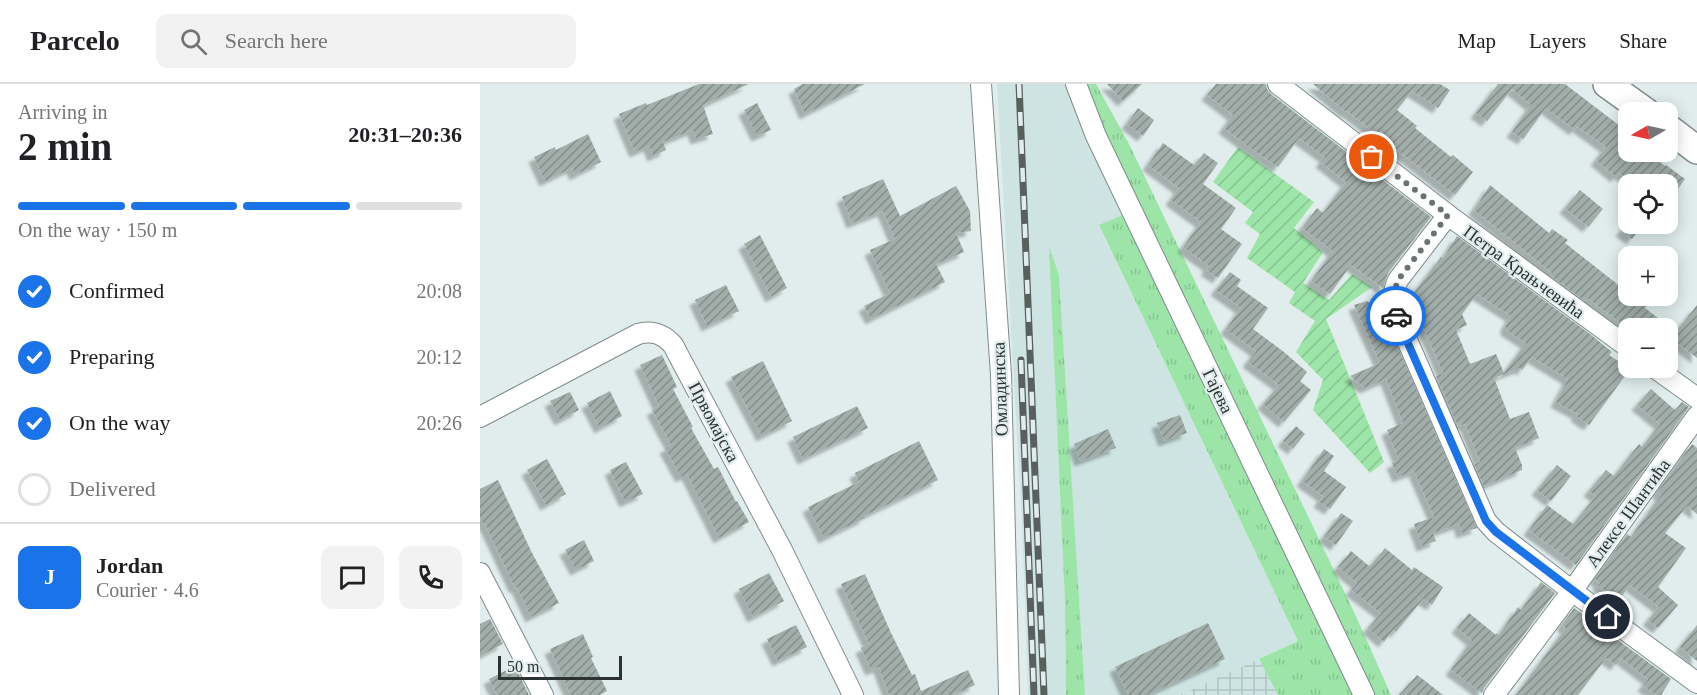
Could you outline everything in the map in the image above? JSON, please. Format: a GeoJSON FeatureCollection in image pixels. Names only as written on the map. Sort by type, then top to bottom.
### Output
{"type":"FeatureCollection","features":[{"type":"Feature","properties":{"kind":"street","name":"Омладинска"},"geometry":{"type":"LineString","coordinates":[[981,84],[1001,375],[1009,695]]}},
{"type":"Feature","properties":{"kind":"street","name":"Гајева"},"geometry":{"type":"LineString","coordinates":[[1076,84],[1096,136],[1364,695]]}},
{"type":"Feature","properties":{"kind":"street","name":"Петра Крањчевића"},"geometry":{"type":"LineString","coordinates":[[1278,84],[1448,215],[1618,340]]}},
{"type":"Feature","properties":{"kind":"street"},"geometry":{"type":"LineString","coordinates":[[1607,84],[1632,102]]}},
{"type":"Feature","properties":{"kind":"street"},"geometry":{"type":"LineString","coordinates":[[1678,136],[1697,150]]}},
{"type":"Feature","properties":{"kind":"street"},"geometry":{"type":"LineString","coordinates":[[1448,215],[1398,280],[1393,296],[1394,309],[1486,521],[1496,532],[1572,591],[1697,683]]}},
{"type":"Feature","properties":{"kind":"street","name":"Првомајска"},"geometry":{"type":"LineString","coordinates":[[480,417],[638,333],[655,333],[667,339],[673,345],[782,550],[853,695]]}},
{"type":"Feature","properties":{"kind":"street"},"geometry":{"type":"LineString","coordinates":[[1670,378],[1697,398]]}},
{"type":"Feature","properties":{"kind":"street","name":"Алексе Шантића"},"geometry":{"type":"LineString","coordinates":[[1494,695],[1697,417]]}},
{"type":"Feature","properties":{"kind":"street"},"geometry":{"type":"LineString","coordinates":[[480,573],[543,695]]}},
{"type":"Feature","properties":{"kind":"shaded area"},"geometry":{"type":"Polygon","coordinates":[[[997,84],[1070,84],[1123,215],[1099,226],[1298,641],[1180,695],[1085,695],[1059,275],[1050,249],[1065,603],[1066,695],[1028,695],[1022,523],[997,84]]]}},
{"type":"Feature","properties":{"kind":"shaded area"},"geometry":{"type":"Polygon","coordinates":[[[1259,659],[1278,695],[1180,695],[1259,659]]]}},
{"type":"Feature","properties":{"kind":"green space"},"geometry":{"type":"Polygon","coordinates":[[[1070,84],[1096,84],[1129,144],[1355,614],[1391,695],[1278,695],[1259,659],[1298,641],[1099,225],[1123,215],[1070,84]]]}},
{"type":"Feature","properties":{"kind":"green space"},"geometry":{"type":"Polygon","coordinates":[[[1238,147],[1314,202],[1294,228],[1323,252],[1303,283],[1329,300],[1352,274],[1372,287],[1326,319],[1384,462],[1370,473],[1313,410],[1323,380],[1296,352],[1315,321],[1289,303],[1295,292],[1247,258],[1260,234],[1245,223],[1253,212],[1213,182],[1238,147]]]}},
{"type":"Feature","properties":{"kind":"green space"},"geometry":{"type":"Polygon","coordinates":[[[1049,246],[1059,275],[1085,695],[1066,695],[1065,603],[1049,246]]]}},
{"type":"Feature","properties":{"kind":"building"},"geometry":{"type":"Polygon","coordinates":[[[699,84],[749,84],[703,105],[713,134],[696,139],[693,130],[663,142],[666,150],[653,156],[649,146],[635,152],[619,114],[699,84]]]}},
{"type":"Feature","properties":{"kind":"building"},"geometry":{"type":"Polygon","coordinates":[[[803,84],[865,84],[805,114],[794,89],[803,84]]]}},
{"type":"Feature","properties":{"kind":"building"},"geometry":{"type":"Polygon","coordinates":[[[1107,84],[1142,84],[1123,101],[1107,84]]]}},
{"type":"Feature","properties":{"kind":"building"},"geometry":{"type":"Polygon","coordinates":[[[1216,84],[1266,84],[1271,94],[1431,217],[1388,273],[1383,288],[1351,265],[1330,294],[1311,281],[1333,251],[1302,228],[1317,208],[1323,213],[1346,182],[1321,162],[1325,157],[1299,138],[1278,167],[1253,150],[1224,128],[1233,115],[1207,95],[1216,84]]]}},
{"type":"Feature","properties":{"kind":"building"},"geometry":{"type":"Polygon","coordinates":[[[1313,84],[1440,84],[1450,90],[1438,108],[1403,85],[1412,91],[1397,110],[1417,126],[1415,128],[1473,172],[1455,195],[1313,84]]]}},
{"type":"Feature","properties":{"kind":"building"},"geometry":{"type":"Polygon","coordinates":[[[1498,84],[1565,84],[1618,124],[1618,162],[1660,162],[1666,165],[1685,179],[1678,189],[1678,174],[1619,173],[1616,177],[1596,160],[1606,147],[1577,126],[1575,130],[1546,108],[1523,139],[1512,132],[1531,105],[1512,89],[1487,121],[1476,113],[1498,84]]]}},
{"type":"Feature","properties":{"kind":"building"},"geometry":{"type":"Polygon","coordinates":[[[757,103],[771,130],[757,136],[744,110],[757,103]]]}},
{"type":"Feature","properties":{"kind":"building"},"geometry":{"type":"Polygon","coordinates":[[[1138,108],[1154,120],[1143,136],[1127,124],[1138,108]]]}},
{"type":"Feature","properties":{"kind":"building"},"geometry":{"type":"Polygon","coordinates":[[[588,134],[601,162],[575,175],[572,168],[545,181],[534,157],[555,147],[556,150],[588,134]]]}},
{"type":"Feature","properties":{"kind":"building"},"geometry":{"type":"Polygon","coordinates":[[[1163,143],[1194,165],[1204,153],[1218,163],[1203,184],[1236,208],[1221,229],[1242,244],[1218,278],[1206,270],[1209,266],[1183,247],[1201,222],[1171,200],[1179,188],[1148,165],[1163,143]]]}},
{"type":"Feature","properties":{"kind":"building"},"geometry":{"type":"Polygon","coordinates":[[[883,179],[900,216],[956,186],[970,211],[971,231],[956,233],[964,252],[936,264],[945,282],[871,319],[864,306],[890,293],[870,250],[895,239],[883,211],[852,223],[842,197],[883,179]]]}},
{"type":"Feature","properties":{"kind":"building"},"geometry":{"type":"Polygon","coordinates":[[[1490,185],[1549,233],[1552,229],[1568,240],[1565,243],[1618,285],[1618,306],[1646,306],[1645,308],[1658,318],[1618,318],[1618,321],[1587,298],[1585,301],[1550,275],[1552,273],[1474,210],[1490,185]]]}},
{"type":"Feature","properties":{"kind":"building"},"geometry":{"type":"Polygon","coordinates":[[[1580,190],[1603,209],[1588,227],[1565,208],[1580,190]]]}},
{"type":"Feature","properties":{"kind":"building"},"geometry":{"type":"Polygon","coordinates":[[[1625,234],[1636,234],[1632,239],[1625,234]]]}},
{"type":"Feature","properties":{"kind":"building"},"geometry":{"type":"Polygon","coordinates":[[[760,235],[787,288],[771,297],[744,244],[760,235]]]}},
{"type":"Feature","properties":{"kind":"building"},"geometry":{"type":"Polygon","coordinates":[[[1457,236],[1612,352],[1609,355],[1618,361],[1618,378],[1623,378],[1589,425],[1576,416],[1578,414],[1556,402],[1568,379],[1532,357],[1522,370],[1520,368],[1494,378],[1510,419],[1529,412],[1539,438],[1515,448],[1522,470],[1484,486],[1474,464],[1480,462],[1465,424],[1458,426],[1436,376],[1443,373],[1411,297],[1441,257],[1443,258],[1457,236]],[[1477,294],[1462,314],[1467,325],[1456,330],[1470,364],[1496,354],[1504,373],[1526,343],[1506,330],[1511,316],[1477,294]]]}},
{"type":"Feature","properties":{"kind":"building"},"geometry":{"type":"Polygon","coordinates":[[[1230,272],[1241,280],[1237,286],[1268,308],[1253,329],[1307,372],[1300,381],[1311,390],[1284,422],[1263,404],[1279,385],[1248,362],[1256,351],[1226,329],[1241,308],[1216,290],[1230,272]]]}},
{"type":"Feature","properties":{"kind":"building"},"geometry":{"type":"Polygon","coordinates":[[[726,285],[739,311],[707,326],[695,300],[726,285]]]}},
{"type":"Feature","properties":{"kind":"building"},"geometry":{"type":"Polygon","coordinates":[[[1367,301],[1383,313],[1477,528],[1462,533],[1459,524],[1433,533],[1436,541],[1422,546],[1414,524],[1434,517],[1414,471],[1398,477],[1392,463],[1399,460],[1387,430],[1403,423],[1386,379],[1365,388],[1350,376],[1380,363],[1354,305],[1367,301]]]}},
{"type":"Feature","properties":{"kind":"building"},"geometry":{"type":"Polygon","coordinates":[[[1697,305],[1697,358],[1678,343],[1678,329],[1697,305]]]}},
{"type":"Feature","properties":{"kind":"building"},"geometry":{"type":"Polygon","coordinates":[[[662,355],[677,387],[673,389],[693,427],[691,428],[714,469],[718,467],[749,522],[719,538],[687,474],[681,477],[665,448],[671,445],[652,410],[659,406],[640,365],[662,355]]]}},
{"type":"Feature","properties":{"kind":"building"},"geometry":{"type":"Polygon","coordinates":[[[763,361],[792,421],[762,436],[731,377],[763,361]]]}},
{"type":"Feature","properties":{"kind":"building"},"geometry":{"type":"Polygon","coordinates":[[[1651,389],[1675,410],[1682,402],[1689,407],[1576,565],[1529,530],[1547,505],[1573,524],[1596,496],[1589,491],[1606,470],[1614,476],[1639,444],[1642,447],[1660,424],[1637,405],[1651,389]]]}},
{"type":"Feature","properties":{"kind":"building"},"geometry":{"type":"Polygon","coordinates":[[[610,391],[622,416],[600,428],[587,403],[610,391]]]}},
{"type":"Feature","properties":{"kind":"building"},"geometry":{"type":"Polygon","coordinates":[[[570,392],[579,410],[560,420],[550,401],[570,392]]]}},
{"type":"Feature","properties":{"kind":"building"},"geometry":{"type":"Polygon","coordinates":[[[857,406],[868,428],[803,459],[793,437],[857,406]]]}},
{"type":"Feature","properties":{"kind":"building"},"geometry":{"type":"Polygon","coordinates":[[[1180,415],[1187,433],[1164,441],[1157,423],[1180,415]]]}},
{"type":"Feature","properties":{"kind":"building"},"geometry":{"type":"Polygon","coordinates":[[[1296,426],[1305,434],[1293,449],[1283,441],[1296,426]]]}},
{"type":"Feature","properties":{"kind":"building"},"geometry":{"type":"Polygon","coordinates":[[[1108,429],[1116,448],[1080,461],[1074,444],[1108,429]]]}},
{"type":"Feature","properties":{"kind":"building"},"geometry":{"type":"Polygon","coordinates":[[[919,441],[938,480],[824,538],[808,507],[859,482],[855,473],[919,441]]]}},
{"type":"Feature","properties":{"kind":"building"},"geometry":{"type":"Polygon","coordinates":[[[1692,444],[1697,448],[1697,514],[1687,506],[1665,533],[1686,548],[1658,587],[1678,605],[1658,628],[1648,620],[1659,607],[1630,585],[1618,601],[1598,585],[1600,583],[1595,579],[1627,534],[1631,537],[1661,495],[1657,492],[1692,444]]]}},
{"type":"Feature","properties":{"kind":"building"},"geometry":{"type":"Polygon","coordinates":[[[1324,449],[1334,456],[1324,471],[1346,487],[1330,509],[1319,502],[1323,496],[1302,481],[1324,449]]]}},
{"type":"Feature","properties":{"kind":"building"},"geometry":{"type":"Polygon","coordinates":[[[547,459],[566,494],[546,505],[527,470],[547,459]]]}},
{"type":"Feature","properties":{"kind":"building"},"geometry":{"type":"Polygon","coordinates":[[[626,462],[643,494],[625,502],[610,470],[626,462]]]}},
{"type":"Feature","properties":{"kind":"building"},"geometry":{"type":"Polygon","coordinates":[[[1557,465],[1571,476],[1551,501],[1537,490],[1557,465]]]}},
{"type":"Feature","properties":{"kind":"building"},"geometry":{"type":"Polygon","coordinates":[[[498,480],[531,551],[559,603],[531,617],[480,518],[480,489],[498,480]]]}},
{"type":"Feature","properties":{"kind":"building"},"geometry":{"type":"Polygon","coordinates":[[[1341,513],[1353,521],[1336,545],[1324,537],[1341,513]]]}},
{"type":"Feature","properties":{"kind":"building"},"geometry":{"type":"Polygon","coordinates":[[[584,540],[594,561],[576,570],[565,550],[584,540]]]}},
{"type":"Feature","properties":{"kind":"building"},"geometry":{"type":"Polygon","coordinates":[[[1385,548],[1412,570],[1414,567],[1443,587],[1432,605],[1423,599],[1396,632],[1393,630],[1384,642],[1368,628],[1381,613],[1351,590],[1357,583],[1338,567],[1351,551],[1369,566],[1385,548]]]}},
{"type":"Feature","properties":{"kind":"building"},"geometry":{"type":"Polygon","coordinates":[[[769,573],[784,601],[753,617],[739,589],[769,573]]]}},
{"type":"Feature","properties":{"kind":"building"},"geometry":{"type":"Polygon","coordinates":[[[865,574],[891,633],[912,675],[915,674],[921,691],[968,670],[975,685],[953,695],[889,695],[879,667],[871,670],[861,648],[869,644],[841,584],[865,574]]]}},
{"type":"Feature","properties":{"kind":"building"},"geometry":{"type":"Polygon","coordinates":[[[1541,582],[1555,593],[1482,693],[1451,670],[1472,640],[1457,628],[1469,613],[1499,635],[1518,607],[1521,610],[1541,582]]]}},
{"type":"Feature","properties":{"kind":"building"},"geometry":{"type":"Polygon","coordinates":[[[1574,608],[1671,679],[1661,695],[1643,686],[1648,679],[1621,658],[1616,665],[1606,658],[1578,695],[1516,695],[1566,628],[1562,625],[1574,608]]]}},
{"type":"Feature","properties":{"kind":"building"},"geometry":{"type":"Polygon","coordinates":[[[490,619],[503,644],[480,656],[480,624],[490,619]]]}},
{"type":"Feature","properties":{"kind":"building"},"geometry":{"type":"Polygon","coordinates":[[[1208,623],[1225,659],[1147,695],[1128,695],[1115,667],[1208,623]]]}},
{"type":"Feature","properties":{"kind":"building"},"geometry":{"type":"Polygon","coordinates":[[[796,625],[807,647],[778,661],[767,639],[796,625]]]}},
{"type":"Feature","properties":{"kind":"building"},"geometry":{"type":"Polygon","coordinates":[[[1697,625],[1697,661],[1680,647],[1697,625]]]}},
{"type":"Feature","properties":{"kind":"building"},"geometry":{"type":"Polygon","coordinates":[[[583,634],[593,657],[591,658],[607,691],[600,695],[571,695],[550,649],[583,634]]]}},
{"type":"Feature","properties":{"kind":"building"},"geometry":{"type":"Polygon","coordinates":[[[515,666],[529,695],[497,695],[489,679],[515,666]]]}},
{"type":"Feature","properties":{"kind":"building"},"geometry":{"type":"Polygon","coordinates":[[[1417,675],[1424,680],[1443,695],[1399,695],[1417,675]]]}},
{"type":"Feature","properties":{"kind":"railway"},"geometry":{"type":"LineString","coordinates":[[1019,84],[1044,695]]}},
{"type":"Feature","properties":{"kind":"railway"},"geometry":{"type":"LineString","coordinates":[[1021,360],[1034,695]]}},
{"type":"Feature","properties":{"kind":"way so far"},"geometry":{"type":"LineString","coordinates":[[1372,157],[1448,215],[1398,280],[1392,302],[1396,316]]}},
{"type":"Feature","properties":{"kind":"route"},"geometry":{"type":"LineString","coordinates":[[1396,316],[1486,521],[1496,532],[1608,617]]}}]}
